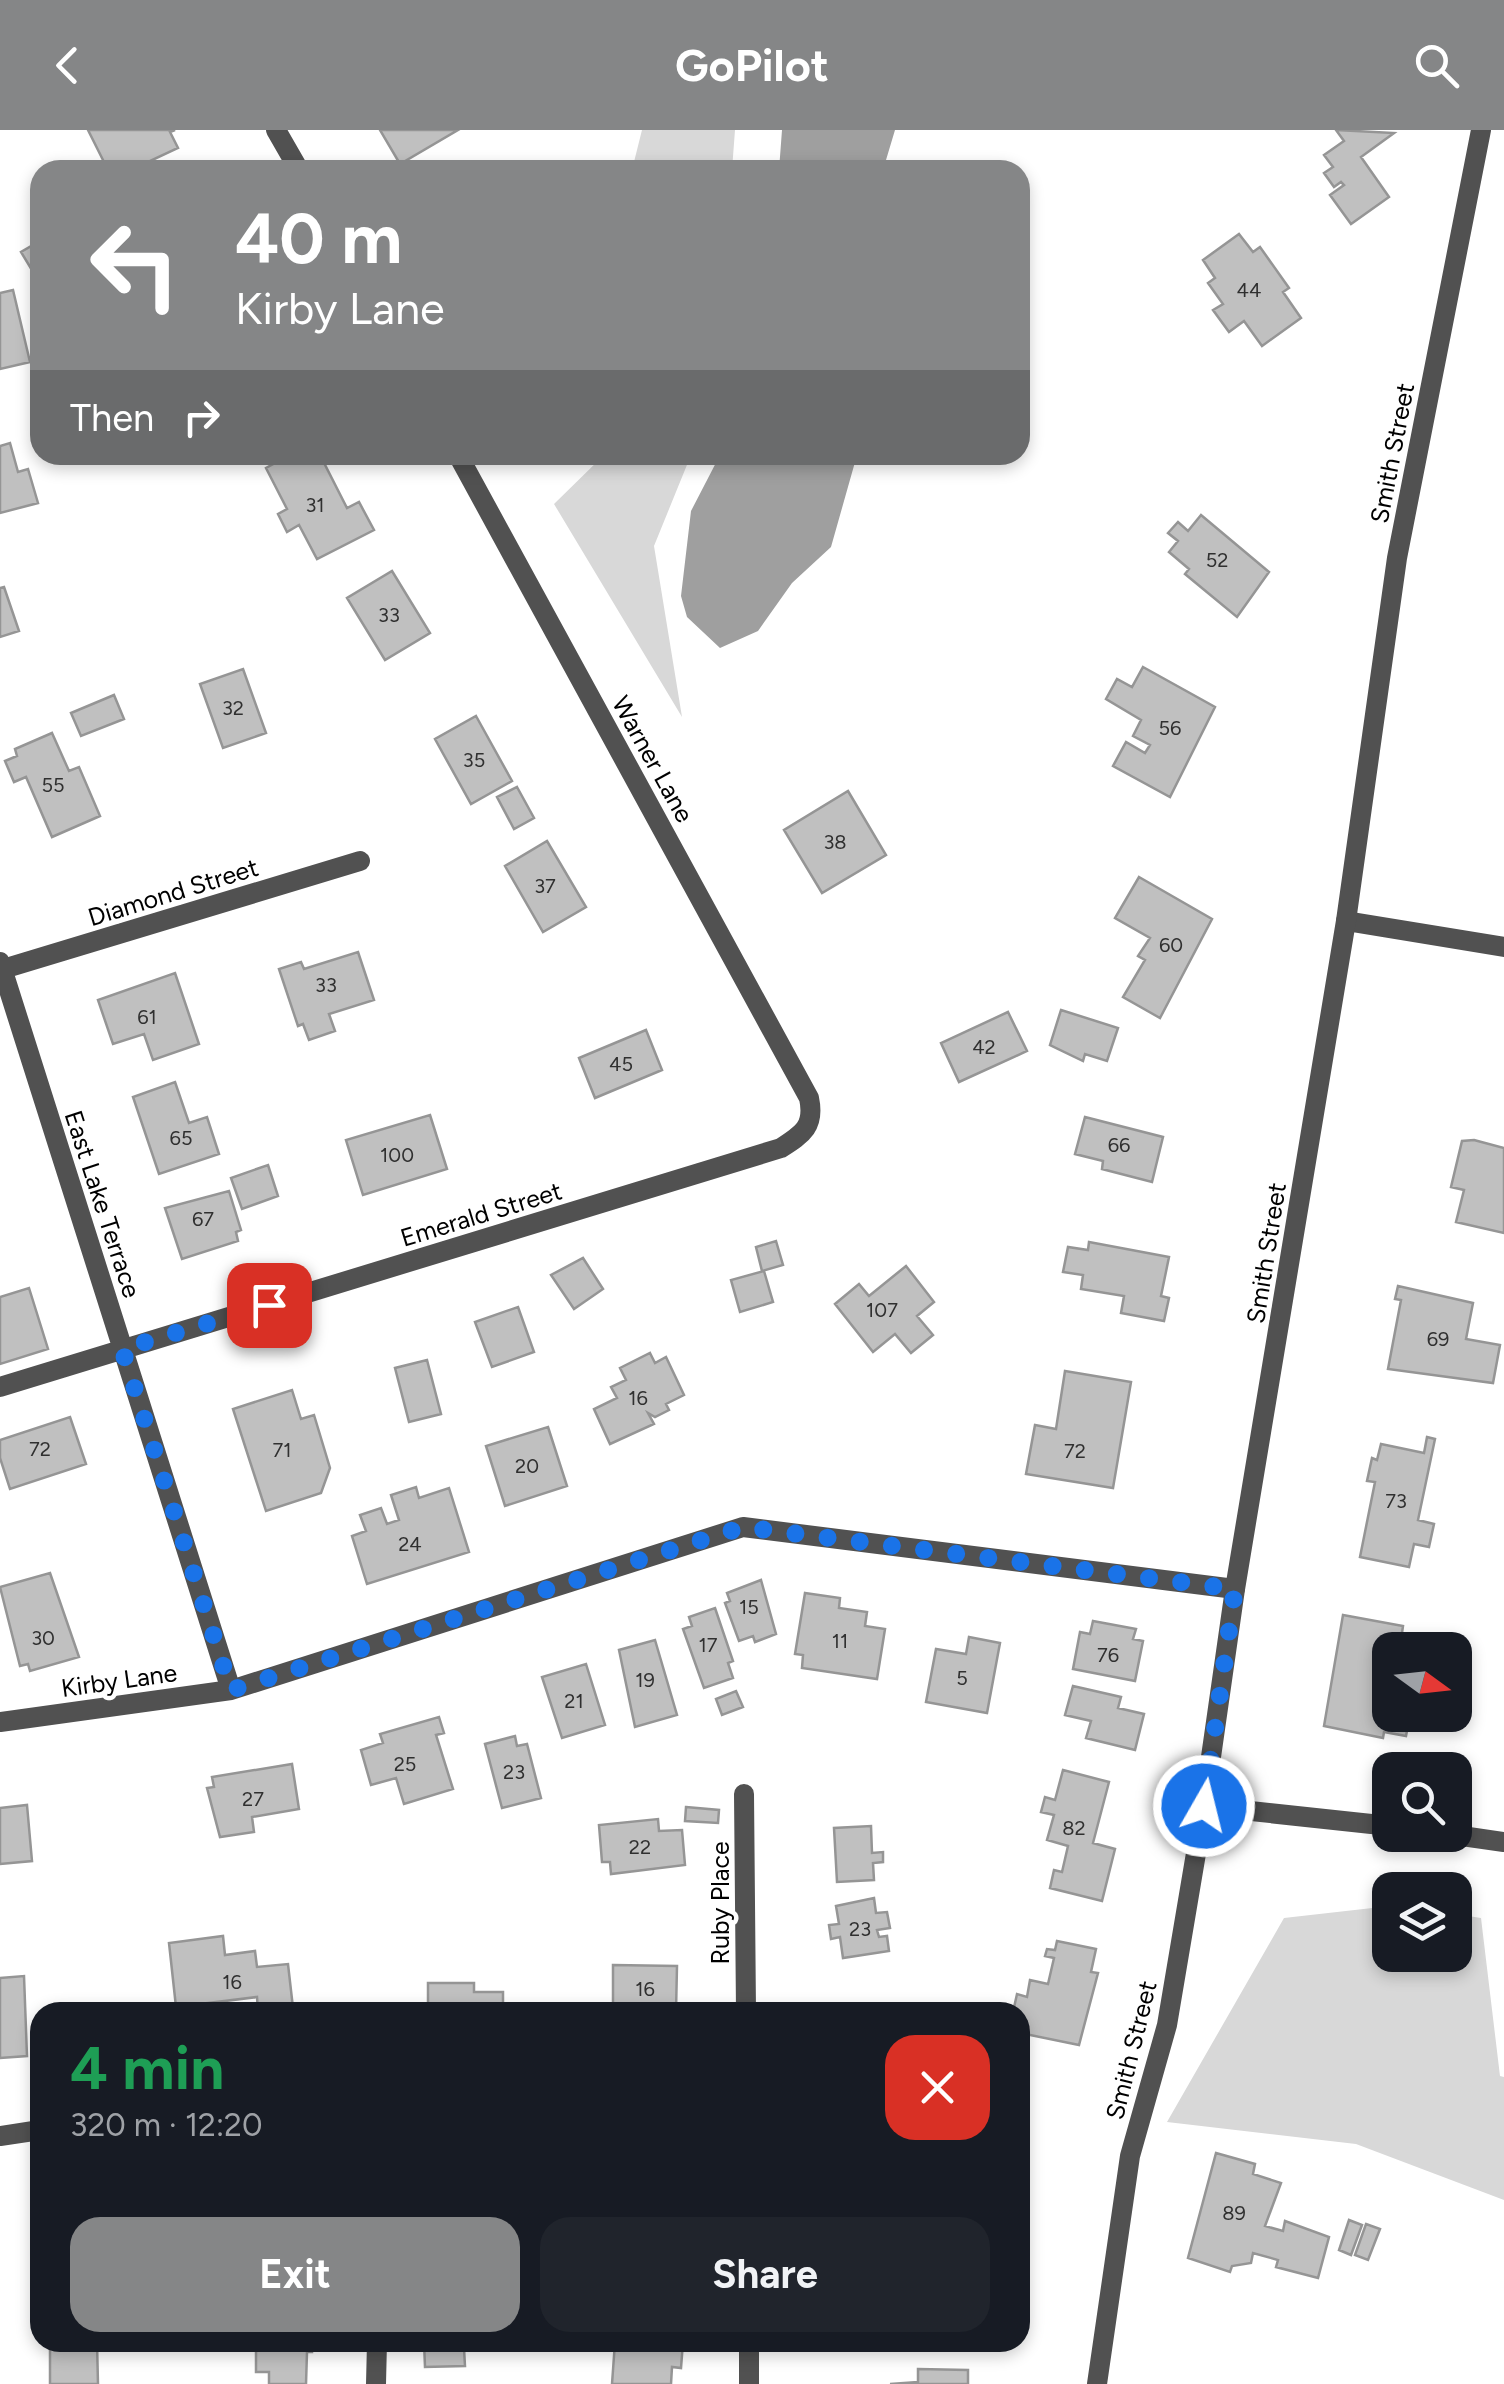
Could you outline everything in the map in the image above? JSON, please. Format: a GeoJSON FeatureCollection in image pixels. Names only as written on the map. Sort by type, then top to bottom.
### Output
{"type":"FeatureCollection","features":[{"type":"Feature","properties":{"kind":"street"},"geometry":{"type":"LineString","coordinates":[[276,130],[293,160]]}},
{"type":"Feature","properties":{"kind":"street","name":"Smith Street"},"geometry":{"type":"LineString","coordinates":[[1097,2384],[1130,2156],[1168,2026],[1235,1589],[1346,921],[1397,558],[1481,130]]}},
{"type":"Feature","properties":{"kind":"street","name":"Warner Lane"},"geometry":{"type":"LineString","coordinates":[[463,465],[804,1088]]}},
{"type":"Feature","properties":{"kind":"street","name":"Diamond Street"},"geometry":{"type":"LineString","coordinates":[[1,967],[360,861]]}},
{"type":"Feature","properties":{"kind":"street"},"geometry":{"type":"LineString","coordinates":[[1346,921],[1504,947]]}},
{"type":"Feature","properties":{"kind":"street","name":"East Lake Terrace"},"geometry":{"type":"LineString","coordinates":[[1,967],[231,1690]]}},
{"type":"Feature","properties":{"kind":"street","name":"Emerald Street"},"geometry":{"type":"LineString","coordinates":[[122,1349],[781,1148],[804,1133],[810,1123],[812,1112],[804,1088]]}},
{"type":"Feature","properties":{"kind":"street"},"geometry":{"type":"LineString","coordinates":[[0,1387],[122,1349]]}},
{"type":"Feature","properties":{"kind":"street","name":"Kirby Lane"},"geometry":{"type":"LineString","coordinates":[[0,1722],[231,1690],[743,1527],[1235,1589]]}},
{"type":"Feature","properties":{"kind":"street","name":"Ruby Place"},"geometry":{"type":"LineString","coordinates":[[744,1794],[746,2002]]}},
{"type":"Feature","properties":{"kind":"street"},"geometry":{"type":"LineString","coordinates":[[1204,1806],[1372,1824]]}},
{"type":"Feature","properties":{"kind":"street"},"geometry":{"type":"LineString","coordinates":[[1472,1837],[1504,1842]]}},
{"type":"Feature","properties":{"kind":"street"},"geometry":{"type":"LineString","coordinates":[[0,2136],[30,2132]]}},
{"type":"Feature","properties":{"kind":"street"},"geometry":{"type":"LineString","coordinates":[[376,2384],[377,2352]]}},
{"type":"Feature","properties":{"kind":"street"},"geometry":{"type":"LineString","coordinates":[[748,2352],[749,2384]]}},
{"type":"Feature","properties":{"kind":"shaded area"},"geometry":{"type":"Polygon","coordinates":[[[642,130],[735,130],[733,160],[634,160],[642,130]]]}},
{"type":"Feature","properties":{"kind":"shaded area"},"geometry":{"type":"Polygon","coordinates":[[[782,130],[895,130],[886,160],[780,160],[782,130]]]}},
{"type":"Feature","properties":{"kind":"shaded area"},"geometry":{"type":"Polygon","coordinates":[[[594,465],[687,465],[654,546],[682,717],[554,504],[594,465]]]}},
{"type":"Feature","properties":{"kind":"shaded area"},"geometry":{"type":"Polygon","coordinates":[[[715,465],[854,465],[831,547],[792,583],[758,631],[720,648],[687,617],[681,596],[691,511],[715,465]]]}},
{"type":"Feature","properties":{"kind":"shaded area"},"geometry":{"type":"Polygon","coordinates":[[[1372,1908],[1372,1972],[1472,1972],[1472,1917],[1481,1918],[1500,2076],[1504,2077],[1504,2200],[1356,2144],[1167,2122],[1284,1918],[1372,1908]]]}},
{"type":"Feature","properties":{"kind":"building"},"geometry":{"type":"Polygon","coordinates":[[[88,130],[175,130],[170,132],[178,148],[152,160],[103,160],[88,130]]]}},
{"type":"Feature","properties":{"kind":"building"},"geometry":{"type":"Polygon","coordinates":[[[380,130],[458,130],[407,160],[398,160],[380,130]]]}},
{"type":"Feature","properties":{"kind":"building"},"geometry":{"type":"Polygon","coordinates":[[[1336,130],[1394,133],[1361,157],[1389,197],[1351,224],[1330,195],[1344,185],[1341,182],[1334,187],[1324,173],[1333,167],[1324,155],[1344,141],[1336,130]]]}},
{"type":"Feature","properties":{"kind":"building"},"geometry":{"type":"Polygon","coordinates":[[[1239,234],[1253,252],[1260,247],[1289,288],[1283,292],[1301,318],[1262,346],[1244,321],[1229,332],[1213,310],[1223,304],[1208,283],[1215,278],[1203,260],[1239,234]]]}},
{"type":"Feature","properties":{"kind":"building"},"geometry":{"type":"Polygon","coordinates":[[[30,247],[30,267],[21,252],[30,247]]]}},
{"type":"Feature","properties":{"kind":"building"},"geometry":{"type":"Polygon","coordinates":[[[13,290],[30,362],[0,369],[0,293],[13,290]]]}},
{"type":"Feature","properties":{"kind":"building"},"geometry":{"type":"Polygon","coordinates":[[[10,443],[18,472],[28,469],[38,503],[0,513],[0,446],[10,443]]]}},
{"type":"Feature","properties":{"kind":"building"},"geometry":{"type":"Polygon","coordinates":[[[325,465],[347,508],[359,502],[374,530],[317,559],[299,525],[287,532],[278,514],[287,509],[266,468],[325,465]]]}},
{"type":"Feature","properties":{"kind":"building"},"geometry":{"type":"Polygon","coordinates":[[[1201,515],[1269,572],[1237,617],[1185,574],[1189,569],[1169,552],[1178,541],[1168,533],[1178,522],[1188,531],[1201,515]]]}},
{"type":"Feature","properties":{"kind":"building"},"geometry":{"type":"Polygon","coordinates":[[[392,571],[430,633],[385,660],[347,598],[392,571]]]}},
{"type":"Feature","properties":{"kind":"building"},"geometry":{"type":"Polygon","coordinates":[[[4,587],[19,631],[0,637],[0,588],[4,587]]]}},
{"type":"Feature","properties":{"kind":"building"},"geometry":{"type":"Polygon","coordinates":[[[1143,667],[1215,707],[1170,797],[1113,766],[1126,742],[1145,753],[1150,745],[1133,736],[1141,720],[1106,699],[1117,679],[1132,687],[1143,667]]]}},
{"type":"Feature","properties":{"kind":"building"},"geometry":{"type":"Polygon","coordinates":[[[243,669],[266,733],[223,748],[200,684],[243,669]]]}},
{"type":"Feature","properties":{"kind":"building"},"geometry":{"type":"Polygon","coordinates":[[[114,695],[124,719],[81,736],[71,713],[114,695]]]}},
{"type":"Feature","properties":{"kind":"building"},"geometry":{"type":"Polygon","coordinates":[[[476,716],[512,781],[471,804],[435,739],[476,716]]]}},
{"type":"Feature","properties":{"kind":"building"},"geometry":{"type":"Polygon","coordinates":[[[52,733],[69,771],[79,767],[100,816],[52,837],[26,777],[14,782],[5,761],[17,756],[15,749],[52,733]]]}},
{"type":"Feature","properties":{"kind":"building"},"geometry":{"type":"Polygon","coordinates":[[[517,787],[534,818],[514,829],[497,797],[517,787]]]}},
{"type":"Feature","properties":{"kind":"building"},"geometry":{"type":"Polygon","coordinates":[[[848,791],[886,855],[822,893],[784,830],[848,791]]]}},
{"type":"Feature","properties":{"kind":"building"},"geometry":{"type":"Polygon","coordinates":[[[547,841],[586,907],[543,932],[505,866],[547,841]]]}},
{"type":"Feature","properties":{"kind":"building"},"geometry":{"type":"Polygon","coordinates":[[[1139,877],[1212,919],[1160,1018],[1123,997],[1145,960],[1138,956],[1150,938],[1115,918],[1139,877]]]}},
{"type":"Feature","properties":{"kind":"building"},"geometry":{"type":"Polygon","coordinates":[[[358,952],[374,1000],[329,1014],[335,1031],[309,1040],[303,1024],[298,1026],[279,969],[301,962],[304,969],[358,952]]]}},
{"type":"Feature","properties":{"kind":"building"},"geometry":{"type":"Polygon","coordinates":[[[175,973],[199,1044],[153,1060],[144,1034],[113,1044],[98,1000],[175,973]]]}},
{"type":"Feature","properties":{"kind":"building"},"geometry":{"type":"Polygon","coordinates":[[[1061,1010],[1118,1028],[1107,1061],[1085,1054],[1083,1061],[1050,1045],[1061,1010]]]}},
{"type":"Feature","properties":{"kind":"building"},"geometry":{"type":"Polygon","coordinates":[[[1008,1012],[1027,1051],[959,1082],[941,1043],[1008,1012]]]}},
{"type":"Feature","properties":{"kind":"building"},"geometry":{"type":"Polygon","coordinates":[[[646,1030],[662,1070],[595,1098],[579,1058],[646,1030]]]}},
{"type":"Feature","properties":{"kind":"building"},"geometry":{"type":"Polygon","coordinates":[[[175,1082],[189,1123],[207,1117],[219,1154],[159,1174],[133,1097],[175,1082]]]}},
{"type":"Feature","properties":{"kind":"building"},"geometry":{"type":"Polygon","coordinates":[[[430,1115],[447,1169],[363,1195],[346,1140],[430,1115]]]}},
{"type":"Feature","properties":{"kind":"building"},"geometry":{"type":"Polygon","coordinates":[[[1085,1117],[1163,1137],[1152,1182],[1102,1169],[1103,1161],[1075,1154],[1085,1117]]]}},
{"type":"Feature","properties":{"kind":"building"},"geometry":{"type":"Polygon","coordinates":[[[1462,1141],[1504,1148],[1504,1233],[1456,1222],[1464,1190],[1451,1187],[1462,1141]]]}},
{"type":"Feature","properties":{"kind":"building"},"geometry":{"type":"Polygon","coordinates":[[[268,1165],[278,1196],[242,1209],[231,1178],[268,1165]]]}},
{"type":"Feature","properties":{"kind":"building"},"geometry":{"type":"Polygon","coordinates":[[[229,1191],[241,1230],[236,1232],[238,1241],[182,1259],[165,1208],[229,1191]]]}},
{"type":"Feature","properties":{"kind":"building"},"geometry":{"type":"Polygon","coordinates":[[[776,1241],[783,1265],[762,1271],[756,1247],[776,1241]]]}},
{"type":"Feature","properties":{"kind":"building"},"geometry":{"type":"Polygon","coordinates":[[[1089,1242],[1169,1257],[1161,1296],[1169,1298],[1164,1321],[1121,1313],[1124,1296],[1081,1289],[1083,1275],[1063,1272],[1068,1247],[1088,1250],[1089,1242]]]}},
{"type":"Feature","properties":{"kind":"building"},"geometry":{"type":"Polygon","coordinates":[[[583,1258],[603,1289],[574,1309],[551,1275],[583,1258]]]}},
{"type":"Feature","properties":{"kind":"building"},"geometry":{"type":"Polygon","coordinates":[[[906,1266],[934,1302],[917,1316],[933,1335],[911,1353],[895,1334],[873,1352],[835,1304],[859,1284],[869,1296],[906,1266]]]}},
{"type":"Feature","properties":{"kind":"building"},"geometry":{"type":"Polygon","coordinates":[[[764,1271],[773,1302],[740,1312],[731,1280],[764,1271]]]}},
{"type":"Feature","properties":{"kind":"building"},"geometry":{"type":"Polygon","coordinates":[[[1398,1286],[1473,1303],[1466,1339],[1500,1345],[1493,1383],[1388,1369],[1401,1300],[1395,1299],[1398,1286]]]}},
{"type":"Feature","properties":{"kind":"building"},"geometry":{"type":"Polygon","coordinates":[[[29,1288],[48,1349],[0,1364],[0,1297],[29,1288]]]}},
{"type":"Feature","properties":{"kind":"building"},"geometry":{"type":"Polygon","coordinates":[[[518,1307],[534,1352],[492,1367],[475,1322],[518,1307]]]}},
{"type":"Feature","properties":{"kind":"building"},"geometry":{"type":"Polygon","coordinates":[[[650,1353],[655,1363],[666,1357],[684,1395],[666,1404],[669,1410],[655,1417],[648,1413],[654,1424],[610,1444],[594,1409],[617,1398],[611,1387],[626,1380],[620,1368],[650,1353]]]}},
{"type":"Feature","properties":{"kind":"building"},"geometry":{"type":"Polygon","coordinates":[[[427,1360],[441,1414],[409,1422],[395,1368],[427,1360]]]}},
{"type":"Feature","properties":{"kind":"building"},"geometry":{"type":"Polygon","coordinates":[[[1065,1371],[1131,1382],[1113,1488],[1026,1474],[1035,1425],[1056,1429],[1065,1371]]]}},
{"type":"Feature","properties":{"kind":"building"},"geometry":{"type":"Polygon","coordinates":[[[292,1390],[301,1419],[314,1415],[330,1468],[321,1493],[266,1511],[233,1409],[292,1390]]]}},
{"type":"Feature","properties":{"kind":"building"},"geometry":{"type":"Polygon","coordinates":[[[70,1417],[86,1464],[10,1489],[0,1458],[0,1440],[70,1417]]]}},
{"type":"Feature","properties":{"kind":"building"},"geometry":{"type":"Polygon","coordinates":[[[548,1427],[567,1486],[505,1506],[486,1446],[548,1427]]]}},
{"type":"Feature","properties":{"kind":"building"},"geometry":{"type":"Polygon","coordinates":[[[1427,1437],[1435,1439],[1418,1520],[1434,1524],[1429,1547],[1414,1544],[1409,1567],[1360,1557],[1375,1482],[1367,1481],[1372,1458],[1377,1460],[1381,1444],[1424,1453],[1427,1437]]]}},
{"type":"Feature","properties":{"kind":"building"},"geometry":{"type":"Polygon","coordinates":[[[416,1487],[419,1498],[449,1488],[469,1552],[367,1584],[352,1536],[366,1531],[360,1515],[381,1508],[387,1524],[399,1520],[391,1495],[416,1487]]]}},
{"type":"Feature","properties":{"kind":"building"},"geometry":{"type":"Polygon","coordinates":[[[50,1573],[79,1657],[30,1671],[28,1664],[20,1666],[0,1587],[50,1573]]]}},
{"type":"Feature","properties":{"kind":"building"},"geometry":{"type":"Polygon","coordinates":[[[761,1580],[776,1634],[755,1642],[753,1636],[739,1641],[725,1603],[730,1601],[727,1593],[761,1580]]]}},
{"type":"Feature","properties":{"kind":"building"},"geometry":{"type":"Polygon","coordinates":[[[805,1593],[840,1598],[839,1608],[867,1612],[865,1626],[885,1629],[877,1679],[802,1668],[803,1655],[795,1654],[805,1593]]]}},
{"type":"Feature","properties":{"kind":"building"},"geometry":{"type":"Polygon","coordinates":[[[715,1608],[733,1661],[728,1663],[733,1678],[704,1688],[683,1629],[692,1626],[689,1617],[715,1608]]]}},
{"type":"Feature","properties":{"kind":"building"},"geometry":{"type":"Polygon","coordinates":[[[1343,1615],[1403,1626],[1402,1632],[1372,1632],[1372,1732],[1384,1732],[1383,1738],[1324,1726],[1343,1615]]]}},
{"type":"Feature","properties":{"kind":"building"},"geometry":{"type":"Polygon","coordinates":[[[1093,1621],[1136,1629],[1133,1639],[1143,1641],[1135,1681],[1073,1669],[1080,1632],[1090,1634],[1093,1621]]]}},
{"type":"Feature","properties":{"kind":"building"},"geometry":{"type":"Polygon","coordinates":[[[969,1637],[1000,1643],[987,1713],[926,1702],[936,1649],[966,1654],[969,1637]]]}},
{"type":"Feature","properties":{"kind":"building"},"geometry":{"type":"Polygon","coordinates":[[[655,1640],[677,1715],[635,1727],[619,1650],[655,1640]]]}},
{"type":"Feature","properties":{"kind":"building"},"geometry":{"type":"Polygon","coordinates":[[[586,1664],[605,1725],[562,1738],[542,1677],[586,1664]]]}},
{"type":"Feature","properties":{"kind":"building"},"geometry":{"type":"Polygon","coordinates":[[[1073,1686],[1121,1697],[1118,1708],[1144,1714],[1135,1750],[1086,1738],[1091,1721],[1065,1715],[1073,1686]]]}},
{"type":"Feature","properties":{"kind":"building"},"geometry":{"type":"Polygon","coordinates":[[[736,1691],[743,1707],[722,1715],[716,1699],[736,1691]]]}},
{"type":"Feature","properties":{"kind":"building"},"geometry":{"type":"Polygon","coordinates":[[[439,1717],[444,1733],[436,1735],[453,1789],[404,1804],[396,1778],[371,1785],[361,1750],[383,1743],[380,1734],[439,1717]]]}},
{"type":"Feature","properties":{"kind":"building"},"geometry":{"type":"Polygon","coordinates":[[[515,1736],[517,1746],[527,1744],[541,1798],[502,1808],[485,1744],[515,1736]]]}},
{"type":"Feature","properties":{"kind":"building"},"geometry":{"type":"Polygon","coordinates":[[[292,1764],[299,1809],[252,1817],[254,1832],[220,1837],[207,1788],[214,1787],[212,1777],[292,1764]]]}},
{"type":"Feature","properties":{"kind":"building"},"geometry":{"type":"Polygon","coordinates":[[[1063,1770],[1109,1782],[1093,1843],[1115,1849],[1102,1901],[1050,1888],[1054,1870],[1062,1872],[1068,1846],[1047,1840],[1054,1815],[1041,1812],[1045,1797],[1055,1800],[1063,1770]]]}},
{"type":"Feature","properties":{"kind":"building"},"geometry":{"type":"Polygon","coordinates":[[[27,1805],[32,1861],[0,1864],[0,1808],[27,1805]]]}},
{"type":"Feature","properties":{"kind":"building"},"geometry":{"type":"Polygon","coordinates":[[[686,1807],[719,1810],[718,1823],[685,1821],[686,1807]]]}},
{"type":"Feature","properties":{"kind":"building"},"geometry":{"type":"Polygon","coordinates":[[[658,1819],[659,1831],[682,1830],[685,1865],[611,1874],[610,1862],[602,1862],[599,1825],[658,1819]]]}},
{"type":"Feature","properties":{"kind":"building"},"geometry":{"type":"Polygon","coordinates":[[[871,1826],[872,1853],[883,1852],[883,1862],[873,1863],[874,1880],[837,1882],[834,1828],[871,1826]]]}},
{"type":"Feature","properties":{"kind":"building"},"geometry":{"type":"Polygon","coordinates":[[[874,1898],[876,1913],[887,1912],[890,1928],[877,1930],[879,1937],[887,1936],[889,1951],[843,1958],[840,1937],[831,1939],[829,1925],[839,1924],[836,1906],[874,1898]]]}},
{"type":"Feature","properties":{"kind":"building"},"geometry":{"type":"Polygon","coordinates":[[[223,1936],[225,1955],[255,1951],[257,1967],[288,1964],[292,2002],[257,2002],[257,1997],[175,2002],[169,1943],[223,1936]]]}},
{"type":"Feature","properties":{"kind":"building"},"geometry":{"type":"Polygon","coordinates":[[[1057,1941],[1096,1949],[1091,1972],[1098,1973],[1079,2045],[1030,2035],[1030,2002],[1015,2002],[1017,1994],[1027,1997],[1030,1980],[1048,1984],[1054,1958],[1045,1956],[1047,1949],[1055,1950],[1057,1941]]]}},
{"type":"Feature","properties":{"kind":"building"},"geometry":{"type":"Polygon","coordinates":[[[613,1965],[677,1966],[676,2002],[613,2002],[613,1965]]]}},
{"type":"Feature","properties":{"kind":"building"},"geometry":{"type":"Polygon","coordinates":[[[24,1976],[27,2056],[0,2058],[0,1978],[24,1976]]]}},
{"type":"Feature","properties":{"kind":"building"},"geometry":{"type":"Polygon","coordinates":[[[428,1983],[474,1983],[474,1992],[503,1992],[503,2002],[428,2002],[428,1983]]]}},
{"type":"Feature","properties":{"kind":"building"},"geometry":{"type":"Polygon","coordinates":[[[1216,2153],[1255,2164],[1253,2174],[1281,2183],[1265,2226],[1283,2231],[1285,2221],[1329,2237],[1318,2278],[1276,2267],[1278,2260],[1253,2253],[1251,2263],[1232,2266],[1230,2272],[1188,2258],[1216,2153]]]}},
{"type":"Feature","properties":{"kind":"building"},"geometry":{"type":"Polygon","coordinates":[[[1349,2220],[1362,2225],[1351,2255],[1339,2250],[1349,2220]]]}},
{"type":"Feature","properties":{"kind":"building"},"geometry":{"type":"Polygon","coordinates":[[[1366,2224],[1380,2229],[1368,2260],[1355,2255],[1366,2224]]]}},
{"type":"Feature","properties":{"kind":"building"},"geometry":{"type":"Polygon","coordinates":[[[50,2352],[97,2352],[98,2384],[50,2384],[50,2352]]]}},
{"type":"Feature","properties":{"kind":"building"},"geometry":{"type":"Polygon","coordinates":[[[256,2352],[307,2352],[306,2384],[269,2384],[269,2372],[256,2372],[256,2352]]]}},
{"type":"Feature","properties":{"kind":"building"},"geometry":{"type":"Polygon","coordinates":[[[424,2352],[464,2352],[465,2366],[425,2367],[424,2352]]]}},
{"type":"Feature","properties":{"kind":"building"},"geometry":{"type":"Polygon","coordinates":[[[614,2352],[682,2352],[681,2368],[672,2367],[671,2384],[612,2384],[614,2352]]]}},
{"type":"Feature","properties":{"kind":"building"},"geometry":{"type":"Polygon","coordinates":[[[918,2369],[968,2370],[968,2384],[890,2384],[918,2382],[918,2369]]]}},
{"type":"Feature","properties":{"kind":"route"},"geometry":{"type":"LineString","coordinates":[[269,1305],[122,1349],[231,1690],[743,1527],[1235,1589],[1204,1806]]}}]}
